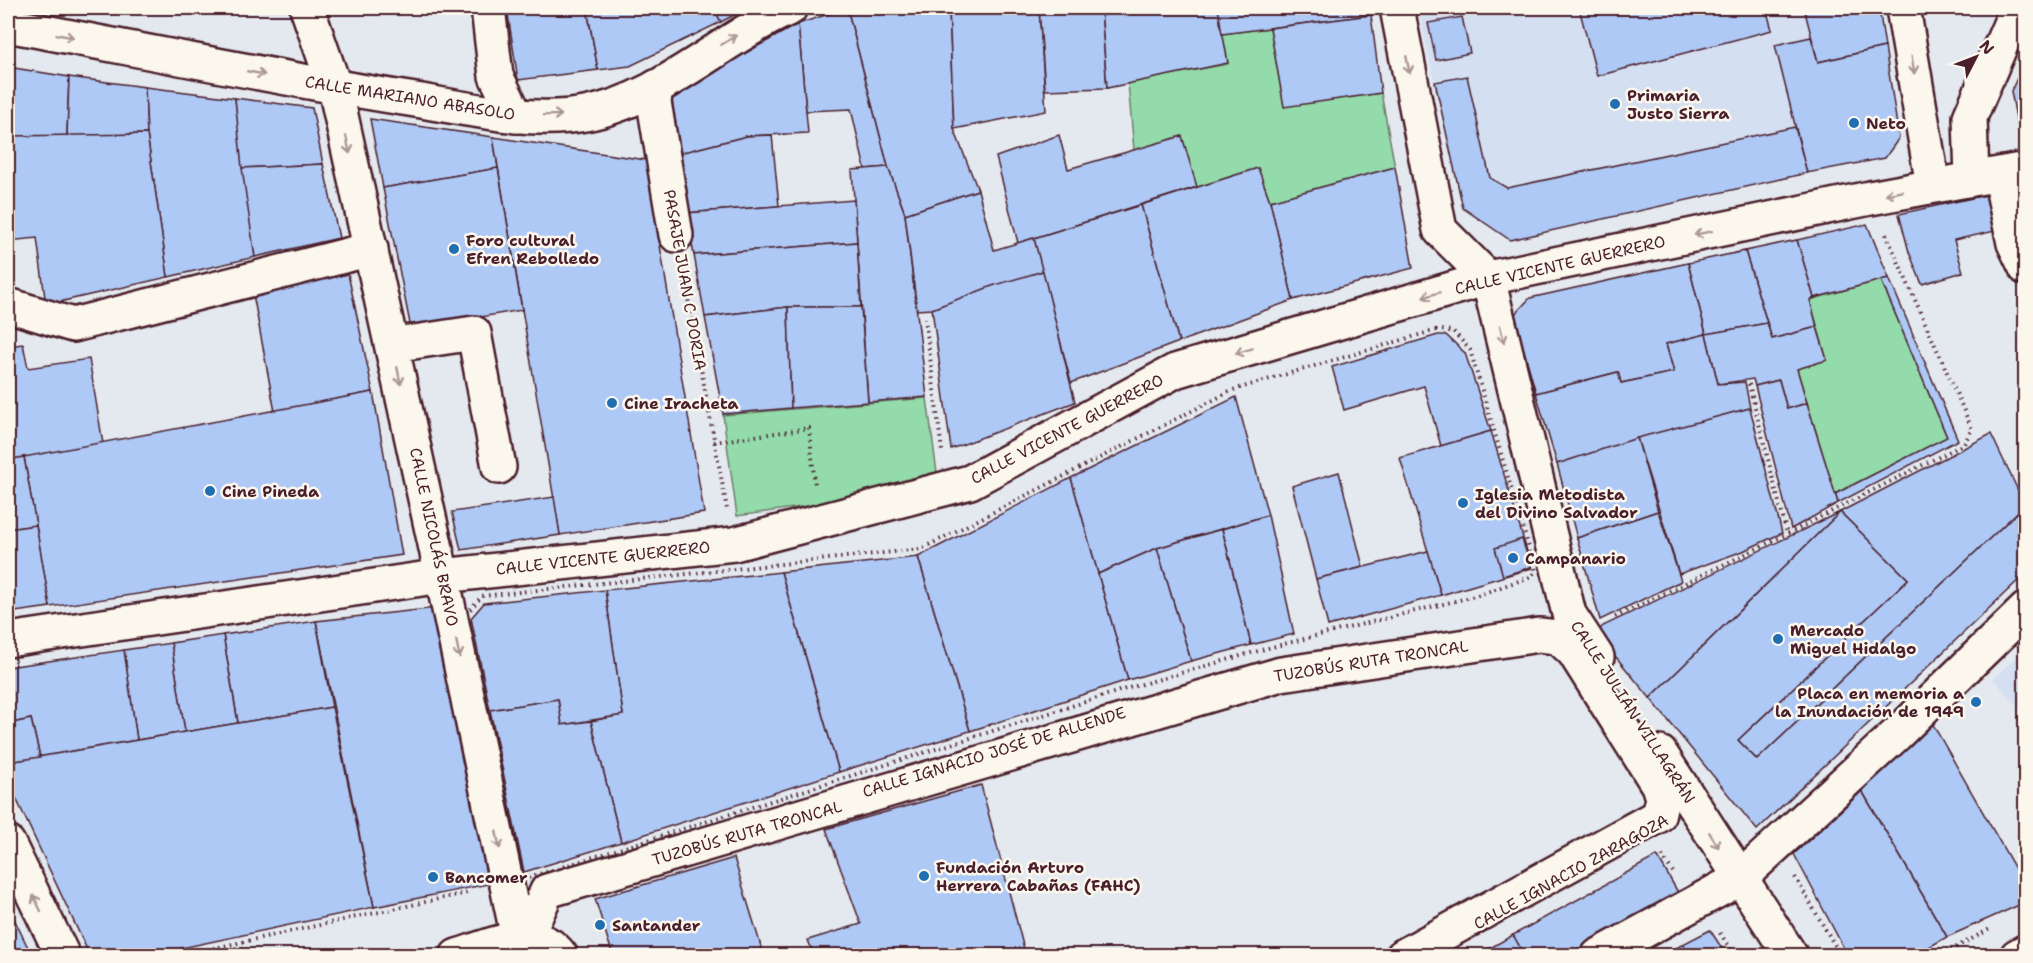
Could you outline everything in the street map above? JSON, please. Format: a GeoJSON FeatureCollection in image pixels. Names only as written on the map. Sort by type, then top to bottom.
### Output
{"type":"FeatureCollection","features":[{"type":"Feature","properties":{"kind":"street","name":"CALLE NICOLÁS BRAVO"},"geometry":{"type":"LineString","coordinates":[[308,8],[335,88],[392,343],[442,576],[514,944]]}},
{"type":"Feature","properties":{"kind":"street"},"geometry":{"type":"LineString","coordinates":[[488,8],[496,76],[516,116]]}},
{"type":"Feature","properties":{"kind":"street","name":"CALLE MARIANO ABASOLO"},"geometry":{"type":"LineString","coordinates":[[8,25],[335,88],[516,116],[585,114],[623,103],[656,87],[759,21],[790,8]]}},
{"type":"Feature","properties":{"kind":"street"},"geometry":{"type":"LineString","coordinates":[[1397,8],[1440,230],[1488,278]]}},
{"type":"Feature","properties":{"kind":"street"},"geometry":{"type":"LineString","coordinates":[[1903,8],[1932,186]]}},
{"type":"Feature","properties":{"kind":"street"},"geometry":{"type":"LineString","coordinates":[[2017,8],[1970,117],[2007,185],[2003,191],[2014,243],[2025,268]]}},
{"type":"Feature","properties":{"kind":"street","name":"PASAJE JUAN C DORIA"},"geometry":{"type":"LineString","coordinates":[[656,87],[654,102],[676,235]]}},
{"type":"Feature","properties":{"kind":"street","name":"CALLE VICENTE GUERRERO"},"geometry":{"type":"LineString","coordinates":[[8,640],[442,576],[734,544],[970,482],[1175,371],[1488,278],[1870,198],[2000,174]]}},
{"type":"Feature","properties":{"kind":"street"},"geometry":{"type":"LineString","coordinates":[[8,305],[73,325],[371,249]]}},
{"type":"Feature","properties":{"kind":"street","name":"CALLE JULIÁN VILLAGRÁN"},"geometry":{"type":"LineString","coordinates":[[1488,278],[1569,614],[1693,805],[1738,879],[1791,956]]}},
{"type":"Feature","properties":{"kind":"street"},"geometry":{"type":"LineString","coordinates":[[392,343],[474,333],[499,467]]}},
{"type":"Feature","properties":{"kind":"street"},"geometry":{"type":"LineString","coordinates":[[1599,956],[1738,879],[1897,734],[2025,609]]}},
{"type":"Feature","properties":{"kind":"street","name":"CALLE IGNACIO JOSÉ DE ALLENDE"},"geometry":{"type":"LineString","coordinates":[[514,944],[542,886],[1277,666],[1569,614]]}},
{"type":"Feature","properties":{"kind":"street","name":"TUZOBÚS RUTA TRONCAL"},"geometry":{"type":"LineString","coordinates":[[514,944],[547,891],[1281,674],[1539,635],[1558,637],[1574,652],[1658,785],[1662,798],[1658,816],[1403,956]]}},
{"type":"Feature","properties":{"kind":"street","name":"CALLE IGNACIO ZARAGOZA"},"geometry":{"type":"LineString","coordinates":[[1418,956],[1693,805]]}},
{"type":"Feature","properties":{"kind":"street"},"geometry":{"type":"LineString","coordinates":[[8,843],[63,956]]}},
{"type":"Feature","properties":{"kind":"street"},"geometry":{"type":"LineString","coordinates":[[457,956],[540,939],[561,956]]}},
{"type":"Feature","properties":{"kind":"street"},"geometry":{"type":"LineString","coordinates":[[2017,956],[2025,951]]}},
{"type":"Feature","properties":{"kind":"path"},"geometry":{"type":"LineString","coordinates":[[1611,618],[1787,534],[1964,444],[1972,429],[1870,198]]}},
{"type":"Feature","properties":{"kind":"path","name":"PASAJE JUAN C DORIA"},"geometry":{"type":"LineString","coordinates":[[676,235],[734,544]]}},
{"type":"Feature","properties":{"kind":"path"},"geometry":{"type":"LineString","coordinates":[[925,318],[944,468],[970,482]]}},
{"type":"Feature","properties":{"kind":"path"},"geometry":{"type":"LineString","coordinates":[[1436,330],[1453,331],[1470,350],[1536,570],[1530,577],[1475,596],[1272,647],[1132,687],[521,880],[465,615],[482,596],[921,549],[1233,390],[1436,330]]}},
{"type":"Feature","properties":{"kind":"path"},"geometry":{"type":"LineString","coordinates":[[1749,384],[1787,534]]}},
{"type":"Feature","properties":{"kind":"path"},"geometry":{"type":"LineString","coordinates":[[714,442],[808,428],[816,492]]}},
{"type":"Feature","properties":{"kind":"path"},"geometry":{"type":"LineString","coordinates":[[178,956],[476,891]]}},
{"type":"Feature","properties":{"kind":"path"},"geometry":{"type":"LineString","coordinates":[[1940,956],[1997,924]]}},
{"type":"Feature","properties":{"kind":"path"},"geometry":{"type":"LineString","coordinates":[[1714,925],[1735,956]]}},
{"type":"Feature","properties":{"kind":"shaded area","name":"Primaria Justo Sierra"},"geometry":{"type":"Polygon","coordinates":[[[1418,8],[1804,8],[1811,37],[1776,46],[1807,173],[1510,240],[1463,208],[1418,8]]]}},
{"type":"Feature","properties":{"kind":"shaded area"},"geometry":{"type":"Polygon","coordinates":[[[2025,648],[2025,714],[1993,679],[2025,648]]]}},
{"type":"Feature","properties":{"kind":"green space"},"geometry":{"type":"Polygon","coordinates":[[[1270,28],[1284,106],[1381,93],[1395,167],[1270,201],[1258,168],[1197,187],[1134,150],[1128,83],[1228,64],[1222,34],[1270,28]]]}},
{"type":"Feature","properties":{"kind":"green space"},"geometry":{"type":"Polygon","coordinates":[[[1881,280],[1947,437],[1835,494],[1797,369],[1827,360],[1810,300],[1881,280]]]}},
{"type":"Feature","properties":{"kind":"green space"},"geometry":{"type":"Polygon","coordinates":[[[927,398],[937,473],[931,479],[835,502],[737,516],[723,415],[927,398]]]}},
{"type":"Feature","properties":{"kind":"building"},"geometry":{"type":"Polygon","coordinates":[[[507,8],[587,8],[598,70],[518,80],[507,8]]]}},
{"type":"Feature","properties":{"kind":"building"},"geometry":{"type":"Polygon","coordinates":[[[587,8],[714,8],[721,22],[630,66],[598,70],[587,8]]]}},
{"type":"Feature","properties":{"kind":"building"},"geometry":{"type":"Polygon","coordinates":[[[714,8],[747,8],[721,22],[714,8]]]}},
{"type":"Feature","properties":{"kind":"building"},"geometry":{"type":"Polygon","coordinates":[[[847,8],[949,8],[954,129],[978,190],[905,214],[888,167],[847,8]]]}},
{"type":"Feature","properties":{"kind":"building"},"geometry":{"type":"Polygon","coordinates":[[[847,8],[888,167],[865,169],[851,109],[806,111],[798,24],[847,8]]]}},
{"type":"Feature","properties":{"kind":"building"},"geometry":{"type":"Polygon","coordinates":[[[949,8],[1039,8],[1046,111],[954,129],[949,8]]]}},
{"type":"Feature","properties":{"kind":"building"},"geometry":{"type":"Polygon","coordinates":[[[1039,8],[1101,8],[1107,88],[1045,90],[1039,8]]]}},
{"type":"Feature","properties":{"kind":"building"},"geometry":{"type":"Polygon","coordinates":[[[1101,8],[1218,8],[1228,63],[1107,88],[1101,8]]]}},
{"type":"Feature","properties":{"kind":"building"},"geometry":{"type":"Polygon","coordinates":[[[1218,8],[1370,8],[1371,15],[1222,34],[1218,8]]]}},
{"type":"Feature","properties":{"kind":"building"},"geometry":{"type":"Polygon","coordinates":[[[1579,8],[1766,8],[1772,30],[1597,76],[1579,8]]]}},
{"type":"Feature","properties":{"kind":"building"},"geometry":{"type":"Polygon","coordinates":[[[1804,8],[1879,8],[1885,47],[1818,62],[1804,8]]]}},
{"type":"Feature","properties":{"kind":"building"},"geometry":{"type":"Polygon","coordinates":[[[1371,15],[1381,93],[1284,107],[1270,28],[1371,15]]]}},
{"type":"Feature","properties":{"kind":"building"},"geometry":{"type":"Polygon","coordinates":[[[1462,17],[1470,53],[1436,60],[1428,23],[1462,17]]]}},
{"type":"Feature","properties":{"kind":"building"},"geometry":{"type":"Polygon","coordinates":[[[798,24],[808,133],[747,136],[676,154],[666,97],[798,24]]]}},
{"type":"Feature","properties":{"kind":"building"},"geometry":{"type":"Polygon","coordinates":[[[1811,37],[1818,62],[1885,47],[1899,138],[1885,158],[1807,173],[1775,45],[1811,37]]]}},
{"type":"Feature","properties":{"kind":"building"},"geometry":{"type":"Polygon","coordinates":[[[2026,59],[2026,132],[2019,134],[2011,91],[2026,59]]]}},
{"type":"Feature","properties":{"kind":"building"},"geometry":{"type":"Polygon","coordinates":[[[8,67],[69,77],[67,136],[8,136],[8,67]]]}},
{"type":"Feature","properties":{"kind":"building"},"geometry":{"type":"Polygon","coordinates":[[[1467,76],[1490,178],[1507,188],[1795,127],[1807,173],[1510,240],[1463,208],[1435,82],[1467,76]]]}},
{"type":"Feature","properties":{"kind":"building"},"geometry":{"type":"Polygon","coordinates":[[[69,77],[145,87],[147,134],[67,136],[69,77]]]}},
{"type":"Feature","properties":{"kind":"building"},"geometry":{"type":"Polygon","coordinates":[[[145,87],[235,98],[255,257],[168,277],[147,134],[145,87]]]}},
{"type":"Feature","properties":{"kind":"building"},"geometry":{"type":"Polygon","coordinates":[[[235,98],[312,108],[323,164],[242,168],[235,98]]]}},
{"type":"Feature","properties":{"kind":"building"},"geometry":{"type":"Polygon","coordinates":[[[370,119],[493,137],[498,168],[383,188],[370,119]]]}},
{"type":"Feature","properties":{"kind":"building"},"geometry":{"type":"Polygon","coordinates":[[[147,134],[168,277],[46,305],[37,238],[8,241],[8,136],[147,134]]]}},
{"type":"Feature","properties":{"kind":"building"},"geometry":{"type":"Polygon","coordinates":[[[772,135],[779,206],[686,213],[676,154],[747,136],[772,135]]]}},
{"type":"Feature","properties":{"kind":"building"},"geometry":{"type":"Polygon","coordinates":[[[1059,135],[1068,169],[1182,136],[1197,187],[1018,243],[996,157],[1059,135]]]}},
{"type":"Feature","properties":{"kind":"building","name":"Cine Iracheta"},"geometry":{"type":"Polygon","coordinates":[[[493,137],[646,160],[704,513],[560,535],[493,137]]]}},
{"type":"Feature","properties":{"kind":"building"},"geometry":{"type":"Polygon","coordinates":[[[323,164],[339,238],[255,257],[242,168],[323,164]]]}},
{"type":"Feature","properties":{"kind":"building"},"geometry":{"type":"Polygon","coordinates":[[[888,167],[905,214],[927,397],[868,402],[852,170],[888,167]]]}},
{"type":"Feature","properties":{"kind":"building"},"geometry":{"type":"Polygon","coordinates":[[[1395,167],[1413,268],[1293,300],[1270,201],[1395,167]]]}},
{"type":"Feature","properties":{"kind":"building","name":"Foro cultural Efren Rebolledo"},"geometry":{"type":"Polygon","coordinates":[[[498,168],[522,310],[411,329],[383,188],[498,168]]]}},
{"type":"Feature","properties":{"kind":"building"},"geometry":{"type":"Polygon","coordinates":[[[1258,168],[1270,201],[1293,300],[1179,342],[1141,205],[1258,168]]]}},
{"type":"Feature","properties":{"kind":"building"},"geometry":{"type":"Polygon","coordinates":[[[978,190],[994,250],[1034,238],[1043,271],[932,309],[917,310],[905,214],[978,190]]]}},
{"type":"Feature","properties":{"kind":"building"},"geometry":{"type":"Polygon","coordinates":[[[1986,195],[1995,231],[1954,240],[1963,272],[1922,284],[1909,252],[1899,214],[1986,195]]]}},
{"type":"Feature","properties":{"kind":"building"},"geometry":{"type":"Polygon","coordinates":[[[854,200],[857,242],[694,255],[686,213],[854,200]]]}},
{"type":"Feature","properties":{"kind":"building"},"geometry":{"type":"Polygon","coordinates":[[[1141,205],[1179,342],[1071,383],[1034,238],[1141,205]]]}},
{"type":"Feature","properties":{"kind":"building"},"geometry":{"type":"Polygon","coordinates":[[[1867,224],[1889,278],[1814,298],[1797,240],[1867,224]]]}},
{"type":"Feature","properties":{"kind":"building"},"geometry":{"type":"Polygon","coordinates":[[[1797,240],[1814,298],[1810,300],[1817,327],[1772,339],[1745,251],[1797,240]]]}},
{"type":"Feature","properties":{"kind":"building"},"geometry":{"type":"Polygon","coordinates":[[[857,242],[861,307],[788,307],[705,317],[694,255],[857,242]]]}},
{"type":"Feature","properties":{"kind":"building"},"geometry":{"type":"Polygon","coordinates":[[[1745,251],[1767,323],[1706,334],[1688,263],[1745,251]]]}},
{"type":"Feature","properties":{"kind":"building"},"geometry":{"type":"Polygon","coordinates":[[[1688,263],[1706,334],[1666,344],[1674,372],[1621,383],[1618,372],[1536,393],[1514,315],[1530,298],[1688,263]]]}},
{"type":"Feature","properties":{"kind":"building"},"geometry":{"type":"Polygon","coordinates":[[[1043,271],[1075,402],[951,449],[932,309],[992,286],[1043,271]]]}},
{"type":"Feature","properties":{"kind":"building"},"geometry":{"type":"Polygon","coordinates":[[[348,274],[373,392],[275,412],[253,294],[348,274]]]}},
{"type":"Feature","properties":{"kind":"building"},"geometry":{"type":"Polygon","coordinates":[[[1889,278],[1958,440],[1838,503],[1835,494],[1947,437],[1881,280],[1889,278]]]}},
{"type":"Feature","properties":{"kind":"building"},"geometry":{"type":"Polygon","coordinates":[[[788,307],[791,408],[723,414],[705,317],[788,307]]]}},
{"type":"Feature","properties":{"kind":"building"},"geometry":{"type":"Polygon","coordinates":[[[788,307],[861,307],[868,402],[791,408],[788,307]]]}},
{"type":"Feature","properties":{"kind":"building"},"geometry":{"type":"Polygon","coordinates":[[[1767,323],[1772,339],[1817,327],[1827,360],[1797,369],[1807,403],[1787,409],[1779,380],[1755,386],[1753,379],[1718,384],[1706,334],[1767,323]]]}},
{"type":"Feature","properties":{"kind":"building"},"geometry":{"type":"Polygon","coordinates":[[[1706,334],[1718,384],[1745,382],[1750,408],[1557,464],[1536,393],[1618,372],[1621,383],[1674,372],[1666,344],[1706,334]]]}},
{"type":"Feature","properties":{"kind":"building"},"geometry":{"type":"Polygon","coordinates":[[[1438,335],[1446,335],[1465,353],[1491,431],[1441,446],[1424,386],[1344,410],[1332,367],[1438,335]]]}},
{"type":"Feature","properties":{"kind":"building"},"geometry":{"type":"Polygon","coordinates":[[[23,344],[28,368],[89,359],[103,444],[8,460],[8,346],[23,344]]]}},
{"type":"Feature","properties":{"kind":"building"},"geometry":{"type":"Polygon","coordinates":[[[1779,380],[1787,409],[1807,403],[1838,503],[1791,529],[1755,386],[1779,380]]]}},
{"type":"Feature","properties":{"kind":"building","name":"Cine Pineda"},"geometry":{"type":"Polygon","coordinates":[[[373,392],[402,555],[50,607],[24,457],[373,392]]]}},
{"type":"Feature","properties":{"kind":"building"},"geometry":{"type":"Polygon","coordinates":[[[1236,397],[1268,515],[1157,548],[1098,574],[1071,478],[1236,397]]]}},
{"type":"Feature","properties":{"kind":"building"},"geometry":{"type":"Polygon","coordinates":[[[1750,408],[1782,533],[1743,551],[1679,574],[1637,438],[1750,408]]]}},
{"type":"Feature","properties":{"kind":"building","name":"Iglesia Metodista del Divino Salvador"},"geometry":{"type":"Polygon","coordinates":[[[1491,431],[1532,568],[1441,595],[1400,458],[1491,431]]]}},
{"type":"Feature","properties":{"kind":"building"},"geometry":{"type":"Polygon","coordinates":[[[1991,434],[2025,505],[1757,760],[1738,740],[1908,579],[1840,512],[1991,434]]]}},
{"type":"Feature","properties":{"kind":"building"},"geometry":{"type":"Polygon","coordinates":[[[1637,438],[1658,511],[1577,538],[1557,464],[1637,438]]]}},
{"type":"Feature","properties":{"kind":"building"},"geometry":{"type":"Polygon","coordinates":[[[24,457],[36,525],[8,529],[8,460],[24,457]]]}},
{"type":"Feature","properties":{"kind":"building"},"geometry":{"type":"Polygon","coordinates":[[[1339,472],[1363,567],[1316,579],[1292,486],[1339,472]]]}},
{"type":"Feature","properties":{"kind":"building"},"geometry":{"type":"Polygon","coordinates":[[[1071,478],[1128,680],[970,731],[918,557],[1071,478]]]}},
{"type":"Feature","properties":{"kind":"building"},"geometry":{"type":"Polygon","coordinates":[[[554,497],[560,535],[461,550],[452,512],[554,497]]]}},
{"type":"Feature","properties":{"kind":"building","name":"Mercado Miguel Hidalgo"},"geometry":{"type":"Polygon","coordinates":[[[2025,505],[2026,573],[1757,830],[1650,698],[1840,512],[1908,579],[1738,740],[1757,760],[2025,505]]]}},
{"type":"Feature","properties":{"kind":"building"},"geometry":{"type":"Polygon","coordinates":[[[1658,511],[1681,581],[1600,620],[1577,538],[1658,511]]]}},
{"type":"Feature","properties":{"kind":"building"},"geometry":{"type":"Polygon","coordinates":[[[1840,512],[1650,698],[1596,633],[1603,626],[1840,512]]]}},
{"type":"Feature","properties":{"kind":"building"},"geometry":{"type":"Polygon","coordinates":[[[1268,515],[1294,634],[1251,645],[1222,529],[1268,515]]]}},
{"type":"Feature","properties":{"kind":"building"},"geometry":{"type":"Polygon","coordinates":[[[36,525],[50,607],[8,613],[8,529],[36,525]]]}},
{"type":"Feature","properties":{"kind":"building"},"geometry":{"type":"Polygon","coordinates":[[[1222,529],[1251,645],[1191,661],[1157,548],[1222,529]]]}},
{"type":"Feature","properties":{"kind":"building","name":"Campanario"},"geometry":{"type":"Polygon","coordinates":[[[1522,539],[1531,567],[1503,576],[1495,548],[1522,539]]]}},
{"type":"Feature","properties":{"kind":"building"},"geometry":{"type":"Polygon","coordinates":[[[1157,548],[1191,661],[1128,680],[1098,574],[1157,548]]]}},
{"type":"Feature","properties":{"kind":"building"},"geometry":{"type":"Polygon","coordinates":[[[1428,551],[1441,595],[1328,626],[1316,579],[1428,551]]]}},
{"type":"Feature","properties":{"kind":"building"},"geometry":{"type":"Polygon","coordinates":[[[918,557],[970,731],[839,772],[781,572],[918,557]]]}},
{"type":"Feature","properties":{"kind":"building"},"geometry":{"type":"Polygon","coordinates":[[[781,572],[839,772],[621,842],[591,721],[623,715],[605,590],[781,572]]]}},
{"type":"Feature","properties":{"kind":"building"},"geometry":{"type":"Polygon","coordinates":[[[605,590],[623,715],[562,725],[558,699],[490,710],[471,618],[484,603],[605,590]]]}},
{"type":"Feature","properties":{"kind":"building"},"geometry":{"type":"Polygon","coordinates":[[[437,608],[493,883],[374,907],[316,621],[437,608]]]}},
{"type":"Feature","properties":{"kind":"building"},"geometry":{"type":"Polygon","coordinates":[[[316,621],[332,707],[238,723],[223,635],[316,621]]]}},
{"type":"Feature","properties":{"kind":"building"},"geometry":{"type":"Polygon","coordinates":[[[223,635],[238,723],[185,732],[171,643],[223,635]]]}},
{"type":"Feature","properties":{"kind":"building"},"geometry":{"type":"Polygon","coordinates":[[[171,643],[185,732],[137,740],[124,650],[171,643]]]}},
{"type":"Feature","properties":{"kind":"building"},"geometry":{"type":"Polygon","coordinates":[[[124,650],[137,740],[40,757],[31,719],[8,724],[8,667],[124,650]]]}},
{"type":"Feature","properties":{"kind":"building"},"geometry":{"type":"Polygon","coordinates":[[[558,699],[562,725],[591,721],[621,842],[524,872],[490,710],[558,699]]]}},
{"type":"Feature","properties":{"kind":"building"},"geometry":{"type":"Polygon","coordinates":[[[332,707],[374,907],[144,956],[90,956],[8,781],[8,762],[332,707]]]}},
{"type":"Feature","properties":{"kind":"building"},"geometry":{"type":"Polygon","coordinates":[[[31,719],[40,757],[8,762],[8,724],[31,719]]]}},
{"type":"Feature","properties":{"kind":"building"},"geometry":{"type":"Polygon","coordinates":[[[1931,721],[2026,888],[2026,902],[1947,937],[1862,791],[1931,721]]]}},
{"type":"Feature","properties":{"kind":"building","name":"Fundación Arturo Herrera Cabañas (FAHC)"},"geometry":{"type":"Polygon","coordinates":[[[981,785],[1024,949],[1003,956],[814,956],[808,940],[861,924],[826,829],[981,785]]]}},
{"type":"Feature","properties":{"kind":"building"},"geometry":{"type":"Polygon","coordinates":[[[1862,791],[1947,937],[1913,956],[1848,956],[1794,854],[1862,791]]]}},
{"type":"Feature","properties":{"kind":"building"},"geometry":{"type":"Polygon","coordinates":[[[1657,856],[1679,894],[1566,956],[1525,956],[1513,935],[1657,856]]]}},
{"type":"Feature","properties":{"kind":"building"},"geometry":{"type":"Polygon","coordinates":[[[734,858],[764,956],[613,956],[595,899],[734,858]]]}},
{"type":"Feature","properties":{"kind":"building"},"geometry":{"type":"Polygon","coordinates":[[[8,906],[32,956],[8,956],[8,906]]]}},
{"type":"Feature","properties":{"kind":"building"},"geometry":{"type":"Polygon","coordinates":[[[1710,930],[1727,956],[1689,956],[1683,944],[1710,930]]]}},
{"type":"Feature","properties":{"kind":"building"},"geometry":{"type":"Polygon","coordinates":[[[1513,935],[1525,956],[1476,956],[1513,935]]]}},
{"type":"Feature","properties":{"kind":"building"},"geometry":{"type":"Polygon","coordinates":[[[1683,944],[1689,956],[1663,956],[1683,944]]]}},
{"type":"Feature","properties":{"kind":"place","name":"Primaria Justo Sierra"},"geometry":{"type":"Point","coordinates":[1615,104]}},
{"type":"Feature","properties":{"kind":"place","name":"Neto"},"geometry":{"type":"Point","coordinates":[1854,123]}},
{"type":"Feature","properties":{"kind":"place","name":"Foro cultural Efren Rebolledo"},"geometry":{"type":"Point","coordinates":[454,249]}},
{"type":"Feature","properties":{"kind":"place","name":"Cine Iracheta"},"geometry":{"type":"Point","coordinates":[612,403]}},
{"type":"Feature","properties":{"kind":"place","name":"Cine Pineda"},"geometry":{"type":"Point","coordinates":[210,491]}},
{"type":"Feature","properties":{"kind":"place","name":"Iglesia Metodista del Divino Salvador"},"geometry":{"type":"Point","coordinates":[1463,503]}},
{"type":"Feature","properties":{"kind":"place","name":"Campanario"},"geometry":{"type":"Point","coordinates":[1513,558]}},
{"type":"Feature","properties":{"kind":"place","name":"Mercado Miguel Hidalgo"},"geometry":{"type":"Point","coordinates":[1778,639]}},
{"type":"Feature","properties":{"kind":"place","name":"Placa en memoria a la Inundación de 1949"},"geometry":{"type":"Point","coordinates":[1976,702]}},
{"type":"Feature","properties":{"kind":"place","name":"Fundación Arturo Herrera Cabañas (FAHC)"},"geometry":{"type":"Point","coordinates":[924,876]}},
{"type":"Feature","properties":{"kind":"place","name":"Bancomer"},"geometry":{"type":"Point","coordinates":[433,877]}},
{"type":"Feature","properties":{"kind":"place","name":"Santander"},"geometry":{"type":"Point","coordinates":[600,925]}}]}
